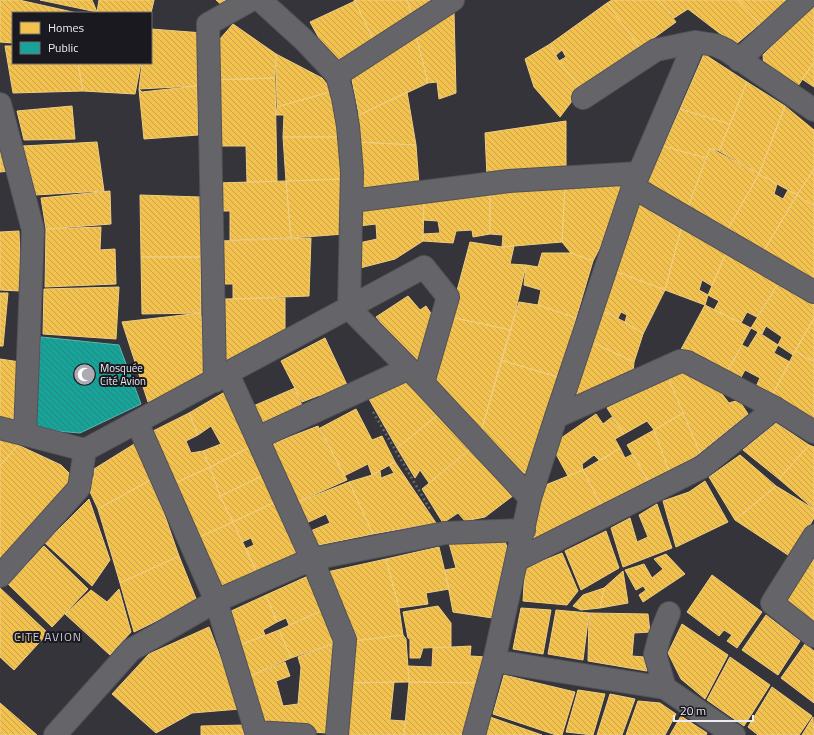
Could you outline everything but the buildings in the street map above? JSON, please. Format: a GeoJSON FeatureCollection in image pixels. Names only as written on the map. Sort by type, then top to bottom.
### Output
{"type":"FeatureCollection","features":[{"type":"Feature","properties":{"kind":"street"},"geometry":{"type":"LineString","coordinates":[[251,0],[208,24],[221,377],[257,438],[312,559],[345,640],[337,735]]}},
{"type":"Feature","properties":{"kind":"street"},"geometry":{"type":"LineString","coordinates":[[260,0],[304,40],[337,75],[344,98],[348,126],[352,201],[349,308],[407,369],[423,383],[530,498]]}},
{"type":"Feature","properties":{"kind":"street"},"geometry":{"type":"LineString","coordinates":[[337,75],[453,0]]}},
{"type":"Feature","properties":{"kind":"street"},"geometry":{"type":"LineString","coordinates":[[739,60],[804,0]]}},
{"type":"Feature","properties":{"kind":"street"},"geometry":{"type":"LineString","coordinates":[[474,735],[494,661],[530,498],[636,180],[695,42]]}},
{"type":"Feature","properties":{"kind":"street"},"geometry":{"type":"LineString","coordinates":[[582,98],[656,50],[695,42],[716,45],[726,50],[814,110]]}},
{"type":"Feature","properties":{"kind":"street"},"geometry":{"type":"LineString","coordinates":[[0,104],[32,230],[25,434]]}},
{"type":"Feature","properties":{"kind":"street"},"geometry":{"type":"LineString","coordinates":[[352,201],[509,181],[636,180],[814,292]]}},
{"type":"Feature","properties":{"kind":"street"},"geometry":{"type":"LineString","coordinates":[[0,428],[85,450],[424,267],[448,297],[423,383]]}},
{"type":"Feature","properties":{"kind":"street"},"geometry":{"type":"LineString","coordinates":[[556,417],[674,362],[680,361],[687,362],[775,408],[814,432]]}},
{"type":"Feature","properties":{"kind":"street"},"geometry":{"type":"LineString","coordinates":[[257,438],[407,369]]}},
{"type":"Feature","properties":{"kind":"street"},"geometry":{"type":"LineString","coordinates":[[516,560],[702,467],[775,408]]}},
{"type":"Feature","properties":{"kind":"street"},"geometry":{"type":"LineString","coordinates":[[137,422],[216,601],[256,733],[305,735]]}},
{"type":"Feature","properties":{"kind":"street"},"geometry":{"type":"LineString","coordinates":[[0,576],[79,488],[85,450]]}},
{"type":"Feature","properties":{"kind":"street"},"geometry":{"type":"LineString","coordinates":[[55,735],[131,650],[216,601],[312,559],[445,533],[524,530]]}},
{"type":"Feature","properties":{"kind":"street"},"geometry":{"type":"LineString","coordinates":[[814,536],[772,603],[814,636]]}},
{"type":"Feature","properties":{"kind":"street"},"geometry":{"type":"LineString","coordinates":[[664,688],[655,654],[660,635],[669,613]]}},
{"type":"Feature","properties":{"kind":"street"},"geometry":{"type":"LineString","coordinates":[[494,661],[664,688],[734,735]]}},
{"type":"Feature","properties":{"kind":"path"},"geometry":{"type":"LineString","coordinates":[[360,390],[445,533]]}},
{"type":"Feature","properties":{"kind":"place","name":"Mosquée Cité Avion"},"geometry":{"type":"Point","coordinates":[84,374]}},
{"type":"Feature","properties":{"kind":"district","name":"CITE AVION"},"geometry":{"type":"Point","coordinates":[48,637]}}]}
